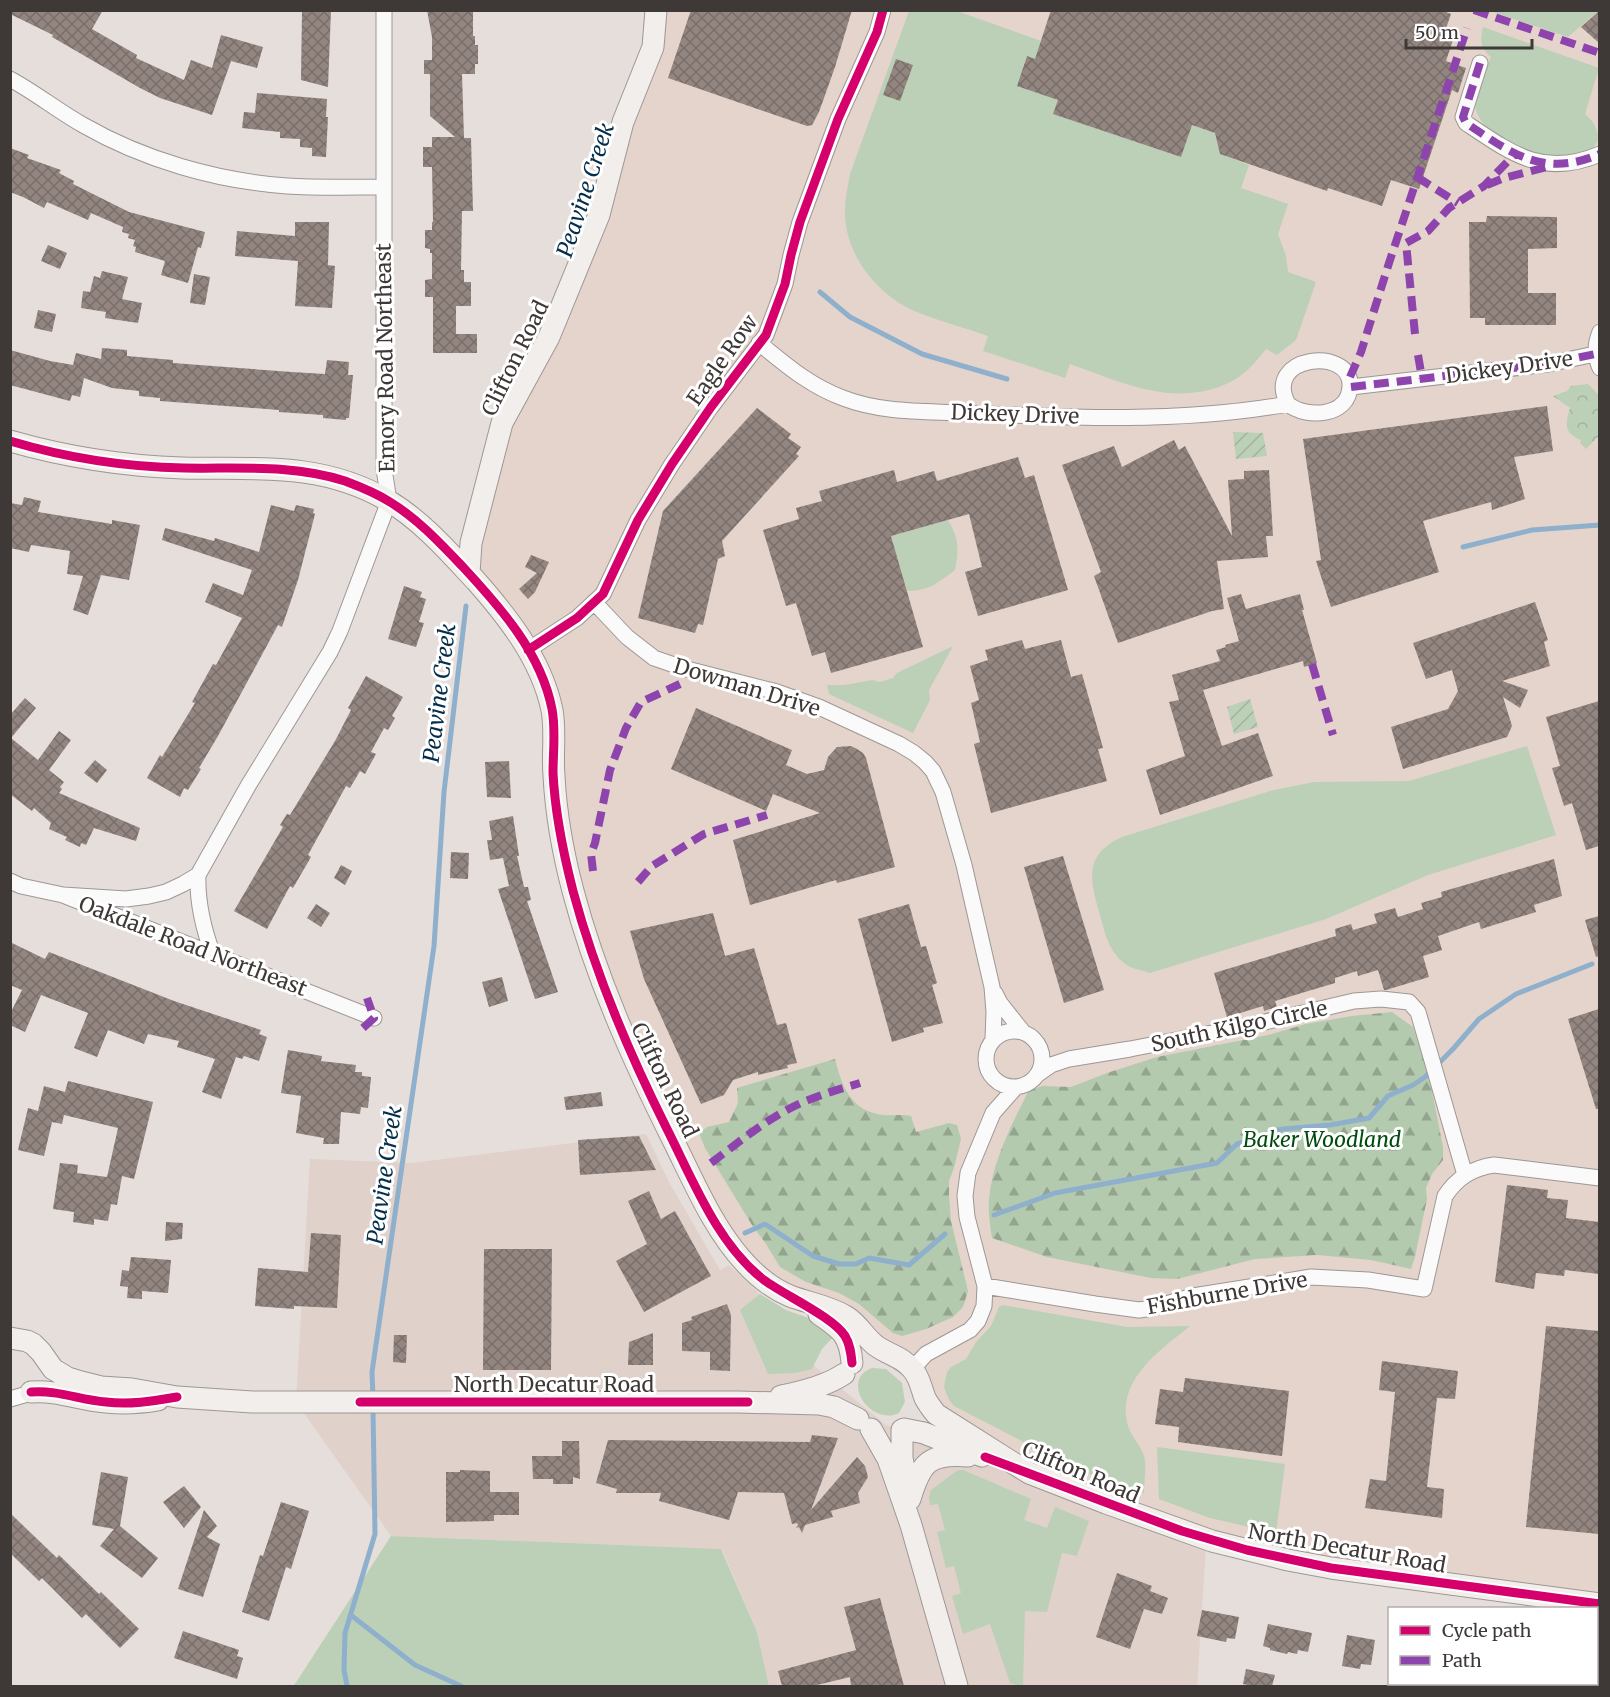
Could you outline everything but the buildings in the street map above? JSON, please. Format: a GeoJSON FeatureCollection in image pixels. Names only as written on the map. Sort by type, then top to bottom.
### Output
{"type":"FeatureCollection","features":[{"type":"Feature","properties":{"kind":"main road","name":"Clifton Road"},"geometry":{"type":"LineString","coordinates":[[656,10],[653,47],[623,122],[599,215],[549,338],[502,423],[471,543],[469,573],[509,620],[533,658],[549,698],[553,722],[557,816],[573,891],[582,920],[616,1020],[650,1095],[712,1217],[731,1246],[765,1281],[787,1295],[839,1312],[855,1323],[873,1343],[900,1358],[914,1371]]}},
{"type":"Feature","properties":{"kind":"main road"},"geometry":{"type":"LineString","coordinates":[[10,441],[79,457],[140,466],[270,468],[309,472],[345,481],[389,501],[425,529],[490,596]]}},
{"type":"Feature","properties":{"kind":"main road"},"geometry":{"type":"LineString","coordinates":[[787,1295],[832,1323],[843,1333],[849,1344],[848,1368],[842,1384],[844,1399],[888,1459],[911,1525],[957,1686]]}},
{"type":"Feature","properties":{"kind":"main road","name":"North Decatur Road"},"geometry":{"type":"LineString","coordinates":[[12,1339],[33,1344],[53,1369],[74,1380],[177,1397],[252,1402],[819,1404],[834,1407],[864,1424]]}},
{"type":"Feature","properties":{"kind":"main road"},"geometry":{"type":"LineString","coordinates":[[848,1368],[866,1354],[874,1351],[886,1352]]}},
{"type":"Feature","properties":{"kind":"main road","name":"North Decatur Road"},"geometry":{"type":"LineString","coordinates":[[19,1395],[35,1389],[43,1380],[46,1369],[44,1358]]}},
{"type":"Feature","properties":{"kind":"main road","name":"North Decatur Road"},"geometry":{"type":"LineString","coordinates":[[748,1402],[795,1393],[836,1379],[848,1368]]}},
{"type":"Feature","properties":{"kind":"main road"},"geometry":{"type":"LineString","coordinates":[[914,1371],[929,1406],[945,1421],[1029,1473]]}},
{"type":"Feature","properties":{"kind":"main road"},"geometry":{"type":"LineString","coordinates":[[911,1525],[910,1499],[902,1458],[903,1430],[915,1419],[922,1390]]}},
{"type":"Feature","properties":{"kind":"main road","name":"North Decatur Road"},"geometry":{"type":"LineString","coordinates":[[19,1395],[63,1393],[104,1402],[131,1404],[177,1397]]}},
{"type":"Feature","properties":{"kind":"main road"},"geometry":{"type":"LineString","coordinates":[[864,1424],[887,1433],[903,1430],[924,1433],[1029,1473]]}},
{"type":"Feature","properties":{"kind":"main road"},"geometry":{"type":"LineString","coordinates":[[910,1499],[920,1473],[928,1461],[940,1455],[985,1457]]}},
{"type":"Feature","properties":{"kind":"main road","name":"Clifton Road"},"geometry":{"type":"LineString","coordinates":[[1029,1473],[1147,1519],[1212,1541],[1288,1560],[1331,1568],[1599,1604]]}},
{"type":"Feature","properties":{"kind":"street","name":"Emory Road Northeast"},"geometry":{"type":"LineString","coordinates":[[198,875],[248,786],[330,652],[349,609],[389,501],[384,469],[384,10]]}},
{"type":"Feature","properties":{"kind":"street","name":"Eagle Row"},"geometry":{"type":"LineString","coordinates":[[533,658],[603,594],[638,520],[672,464],[766,334],[783,292],[800,222],[833,131],[877,32],[883,10]]}},
{"type":"Feature","properties":{"kind":"street"},"geometry":{"type":"LineString","coordinates":[[1480,63],[1462,117],[1466,123],[1491,141],[1541,163],[1557,165],[1573,163],[1599,154]]}},
{"type":"Feature","properties":{"kind":"street"},"geometry":{"type":"LineString","coordinates":[[10,79],[104,136],[192,169],[284,185],[383,187]]}},
{"type":"Feature","properties":{"kind":"street"},"geometry":{"type":"LineString","coordinates":[[1597,361],[1595,346],[1599,332]]}},
{"type":"Feature","properties":{"kind":"street","name":"Dickey Drive"},"geometry":{"type":"LineString","coordinates":[[759,344],[804,379],[862,404],[908,412],[1018,416],[1221,414],[1287,404],[1306,413],[1322,413],[1331,411],[1345,401],[1350,387],[1548,364],[1597,361]]}},
{"type":"Feature","properties":{"kind":"street"},"geometry":{"type":"LineString","coordinates":[[1287,404],[1282,389],[1285,378],[1289,372],[1302,363],[1320,360],[1338,364],[1350,377],[1350,387]]}},
{"type":"Feature","properties":{"kind":"street","name":"Dowman Drive"},"geometry":{"type":"LineString","coordinates":[[594,602],[627,637],[654,658],[683,668],[777,692],[819,707],[899,744],[915,753],[933,771],[943,792],[964,865],[992,987],[993,1039],[987,1053],[988,1069],[998,1082],[1016,1087]]}},
{"type":"Feature","properties":{"kind":"street"},"geometry":{"type":"LineString","coordinates":[[63,895],[126,899],[149,896],[166,892],[198,875],[199,907],[203,928],[213,955]]}},
{"type":"Feature","properties":{"kind":"street","name":"Oakdale Road Northeast"},"geometry":{"type":"LineString","coordinates":[[10,881],[21,886],[63,895],[374,1018]]}},
{"type":"Feature","properties":{"kind":"street","name":"Dowman Drive"},"geometry":{"type":"LineString","coordinates":[[992,987],[1000,1003],[1023,1032],[1033,1037],[1042,1051]]}},
{"type":"Feature","properties":{"kind":"street","name":"South Kilgo Circle"},"geometry":{"type":"LineString","coordinates":[[1038,1074],[1051,1065],[1069,1059],[1248,1026],[1354,1001],[1381,999],[1413,1007],[1465,1175]]}},
{"type":"Feature","properties":{"kind":"street"},"geometry":{"type":"LineString","coordinates":[[993,1039],[1007,1031],[1023,1032]]}},
{"type":"Feature","properties":{"kind":"street"},"geometry":{"type":"LineString","coordinates":[[914,1371],[916,1365],[927,1354],[970,1330],[978,1321],[984,1306],[986,1286],[967,1217],[965,1196],[968,1173],[993,1113],[1016,1087],[1031,1082],[1038,1074],[1043,1063],[1042,1051]]}},
{"type":"Feature","properties":{"kind":"street","name":"South Kilgo Circle"},"geometry":{"type":"LineString","coordinates":[[1042,1051],[1050,1056],[1069,1059]]}},
{"type":"Feature","properties":{"kind":"street","name":"Fishburne Drive"},"geometry":{"type":"LineString","coordinates":[[986,1286],[1139,1310],[1193,1296],[1311,1277],[1368,1280],[1424,1289],[1445,1197],[1450,1188],[1465,1175],[1481,1167],[1494,1165],[1599,1178]]}},
{"type":"Feature","properties":{"kind":"shaded area"},"geometry":{"type":"Polygon","coordinates":[[[656,11],[1599,11],[1599,1604],[1392,1577],[1106,1503],[944,1421],[921,1384],[731,1246],[582,920],[549,698],[469,573],[502,423],[549,337],[656,11]]]}},
{"type":"Feature","properties":{"kind":"shaded area"},"geometry":{"type":"Polygon","coordinates":[[[646,1134],[669,1182],[720,1270],[729,1265],[755,1289],[813,1365],[886,1425],[1206,1547],[1197,1686],[769,1686],[757,1632],[722,1549],[391,1536],[296,1402],[310,1159],[412,1163],[646,1134]]]}},
{"type":"Feature","properties":{"kind":"green space"},"geometry":{"type":"Polygon","coordinates":[[[909,11],[957,11],[1041,41],[1035,59],[1026,57],[1018,85],[1058,100],[1054,114],[1181,157],[1192,125],[1215,133],[1220,154],[1249,165],[1241,188],[1288,204],[1278,234],[1286,256],[1288,272],[1316,282],[1296,340],[1277,355],[1266,349],[1244,373],[1219,387],[1199,392],[1161,392],[1143,389],[1070,364],[1065,378],[983,351],[988,336],[919,313],[885,292],[873,281],[856,255],[846,226],[845,210],[850,174],[909,11]]]}},
{"type":"Feature","properties":{"kind":"green space"},"geometry":{"type":"Polygon","coordinates":[[[1490,11],[1598,11],[1568,37],[1490,11]]]}},
{"type":"Feature","properties":{"kind":"green space"},"geometry":{"type":"Polygon","coordinates":[[[1483,27],[1599,68],[1585,114],[1596,128],[1598,138],[1593,148],[1579,155],[1558,158],[1545,156],[1507,142],[1485,126],[1478,116],[1475,105],[1478,88],[1491,57],[1482,44],[1483,27]]]}},
{"type":"Feature","properties":{"kind":"green space"},"geometry":{"type":"Polygon","coordinates":[[[1588,384],[1599,395],[1600,435],[1586,449],[1580,443],[1581,440],[1571,435],[1567,427],[1570,408],[1553,396],[1567,391],[1571,386],[1588,384]]]}},
{"type":"Feature","properties":{"kind":"green space"},"geometry":{"type":"Polygon","coordinates":[[[1233,432],[1263,433],[1267,456],[1236,459],[1233,432]]]}},
{"type":"Feature","properties":{"kind":"green space"},"geometry":{"type":"Polygon","coordinates":[[[948,520],[957,544],[955,570],[933,585],[907,591],[891,536],[948,520]]]}},
{"type":"Feature","properties":{"kind":"green space"},"geometry":{"type":"Polygon","coordinates":[[[953,646],[929,690],[930,700],[913,733],[829,694],[827,685],[845,685],[872,680],[880,682],[893,678],[897,673],[953,646]]]}},
{"type":"Feature","properties":{"kind":"green space"},"geometry":{"type":"Polygon","coordinates":[[[1250,699],[1258,727],[1234,734],[1227,707],[1250,699]]]}},
{"type":"Feature","properties":{"kind":"green space"},"geometry":{"type":"Polygon","coordinates":[[[1527,746],[1556,835],[1428,875],[1326,919],[1150,973],[1124,963],[1108,942],[1094,891],[1093,870],[1095,860],[1101,852],[1109,844],[1122,837],[1274,790],[1314,782],[1409,781],[1527,746]]]}},
{"type":"Feature","properties":{"kind":"green space","name":"Baker Woodland"},"geometry":{"type":"Polygon","coordinates":[[[1392,1012],[1413,1027],[1430,1081],[1443,1147],[1443,1160],[1432,1174],[1426,1188],[1427,1199],[1411,1269],[1371,1260],[1317,1255],[1255,1259],[1177,1279],[1151,1278],[1047,1257],[992,1238],[989,1205],[994,1171],[1004,1143],[1029,1090],[1043,1086],[1071,1087],[1157,1057],[1268,1035],[1306,1024],[1392,1012]]]}},
{"type":"Feature","properties":{"kind":"green space"},"geometry":{"type":"Polygon","coordinates":[[[835,1059],[845,1088],[856,1103],[863,1108],[883,1115],[911,1116],[916,1132],[949,1123],[957,1125],[961,1139],[949,1181],[949,1195],[951,1221],[968,1291],[963,1307],[953,1317],[926,1329],[902,1336],[893,1333],[859,1304],[839,1293],[806,1282],[780,1267],[705,1148],[699,1133],[707,1127],[729,1122],[738,1103],[737,1088],[835,1059]]]}},
{"type":"Feature","properties":{"kind":"green space"},"geometry":{"type":"Polygon","coordinates":[[[760,1294],[786,1310],[817,1321],[834,1336],[822,1349],[812,1369],[795,1373],[768,1374],[740,1310],[760,1294]]]}},
{"type":"Feature","properties":{"kind":"green space"},"geometry":{"type":"Polygon","coordinates":[[[1003,1305],[1127,1327],[1190,1326],[1142,1368],[1128,1395],[1126,1410],[1128,1426],[1145,1460],[1144,1493],[1092,1475],[1027,1447],[1022,1441],[954,1406],[949,1400],[944,1387],[947,1372],[951,1367],[966,1359],[976,1342],[991,1326],[999,1307],[1003,1305]]]}},
{"type":"Feature","properties":{"kind":"green space"},"geometry":{"type":"Polygon","coordinates":[[[872,1368],[886,1369],[902,1383],[905,1402],[899,1413],[888,1416],[878,1414],[863,1400],[858,1382],[863,1374],[872,1368]]]}},
{"type":"Feature","properties":{"kind":"green space"},"geometry":{"type":"Polygon","coordinates":[[[1157,1447],[1285,1464],[1276,1533],[1210,1518],[1159,1499],[1157,1447]]]}},
{"type":"Feature","properties":{"kind":"green space"},"geometry":{"type":"Polygon","coordinates":[[[958,1470],[963,1470],[1031,1499],[1024,1520],[1047,1528],[1055,1507],[1089,1521],[1077,1556],[1062,1553],[1047,1612],[1025,1611],[1023,1685],[1020,1686],[1010,1683],[990,1624],[963,1634],[952,1596],[961,1593],[954,1566],[946,1568],[937,1532],[945,1530],[938,1504],[930,1505],[929,1497],[931,1490],[958,1470]]]}},
{"type":"Feature","properties":{"kind":"green space"},"geometry":{"type":"Polygon","coordinates":[[[391,1536],[721,1549],[757,1632],[769,1686],[292,1686],[391,1536]]]}},
{"type":"Feature","properties":{"kind":"waterway"},"geometry":{"type":"LineString","coordinates":[[820,292],[850,317],[922,354],[1007,379]]}},
{"type":"Feature","properties":{"kind":"waterway"},"geometry":{"type":"LineString","coordinates":[[1463,547],[1532,530],[1600,525]]}},
{"type":"Feature","properties":{"kind":"waterway","name":"Peavine Creek"},"geometry":{"type":"LineString","coordinates":[[373,1398],[372,1372],[434,946],[444,792],[466,606]]}},
{"type":"Feature","properties":{"kind":"waterway"},"geometry":{"type":"LineString","coordinates":[[994,1215],[1055,1193],[1217,1163],[1237,1144],[1283,1129],[1330,1125],[1369,1118],[1388,1096],[1425,1077],[1479,1019],[1516,994],[1592,964]]}},
{"type":"Feature","properties":{"kind":"waterway"},"geometry":{"type":"LineString","coordinates":[[745,1233],[765,1224],[813,1256],[839,1264],[856,1264],[869,1258],[909,1265],[945,1234]]}},
{"type":"Feature","properties":{"kind":"waterway","name":"Peavine Creek"},"geometry":{"type":"LineString","coordinates":[[347,1686],[344,1670],[345,1633],[375,1534],[373,1408]]}},
{"type":"Feature","properties":{"kind":"waterway","name":"Peavine Creek"},"geometry":{"type":"LineString","coordinates":[[352,1616],[415,1665],[461,1686]]}},
{"type":"Feature","properties":{"kind":"marked path"},"geometry":{"type":"LineString","coordinates":[[1474,10],[1600,53]]}},
{"type":"Feature","properties":{"kind":"marked path"},"geometry":{"type":"LineString","coordinates":[[1350,377],[1361,352],[1467,28]]}},
{"type":"Feature","properties":{"kind":"marked path"},"geometry":{"type":"LineString","coordinates":[[1480,63],[1463,117],[1466,123],[1514,153],[1545,163],[1562,164],[1600,154]]}},
{"type":"Feature","properties":{"kind":"marked path"},"geometry":{"type":"LineString","coordinates":[[1415,334],[1406,243],[1428,231],[1449,208],[1484,186],[1516,153]]}},
{"type":"Feature","properties":{"kind":"marked path"},"geometry":{"type":"LineString","coordinates":[[1487,185],[1504,178],[1551,166]]}},
{"type":"Feature","properties":{"kind":"marked path"},"geometry":{"type":"LineString","coordinates":[[1417,177],[1458,203]]}},
{"type":"Feature","properties":{"kind":"marked path"},"geometry":{"type":"LineString","coordinates":[[1351,387],[1548,364],[1595,354]]}},
{"type":"Feature","properties":{"kind":"marked path"},"geometry":{"type":"LineString","coordinates":[[1418,355],[1422,378]]}},
{"type":"Feature","properties":{"kind":"marked path"},"geometry":{"type":"LineString","coordinates":[[1312,664],[1333,735]]}},
{"type":"Feature","properties":{"kind":"marked path"},"geometry":{"type":"LineString","coordinates":[[593,871],[591,854],[610,770],[626,728],[641,702],[680,684]]}},
{"type":"Feature","properties":{"kind":"marked path"},"geometry":{"type":"LineString","coordinates":[[638,882],[652,866],[704,834],[767,815]]}},
{"type":"Feature","properties":{"kind":"marked path"},"geometry":{"type":"LineString","coordinates":[[363,1028],[374,1018],[367,998]]}},
{"type":"Feature","properties":{"kind":"marked path"},"geometry":{"type":"LineString","coordinates":[[711,1163],[756,1129],[794,1106],[860,1083]]}},
{"type":"Feature","properties":{"kind":"cycle path"},"geometry":{"type":"LineString","coordinates":[[528,650],[577,618],[603,594],[638,520],[672,464],[711,407],[766,335],[785,284],[800,222],[838,119],[877,32],[883,10]]}},
{"type":"Feature","properties":{"kind":"cycle path"},"geometry":{"type":"LineString","coordinates":[[10,441],[75,457],[118,464],[285,470],[306,472],[345,481],[379,496],[410,516],[438,541],[477,583],[518,632],[539,669],[547,689],[554,725],[553,773],[556,803],[573,891],[602,982],[652,1098],[707,1209],[733,1248],[764,1280],[839,1329],[848,1342],[852,1363]]}},
{"type":"Feature","properties":{"kind":"cycle path"},"geometry":{"type":"LineString","coordinates":[[31,1392],[51,1392],[115,1403],[177,1397]]}},
{"type":"Feature","properties":{"kind":"cycle path"},"geometry":{"type":"LineString","coordinates":[[360,1402],[748,1402]]}},
{"type":"Feature","properties":{"kind":"cycle path"},"geometry":{"type":"LineString","coordinates":[[985,1457],[1182,1531],[1247,1550],[1331,1568],[1600,1604]]}}]}
